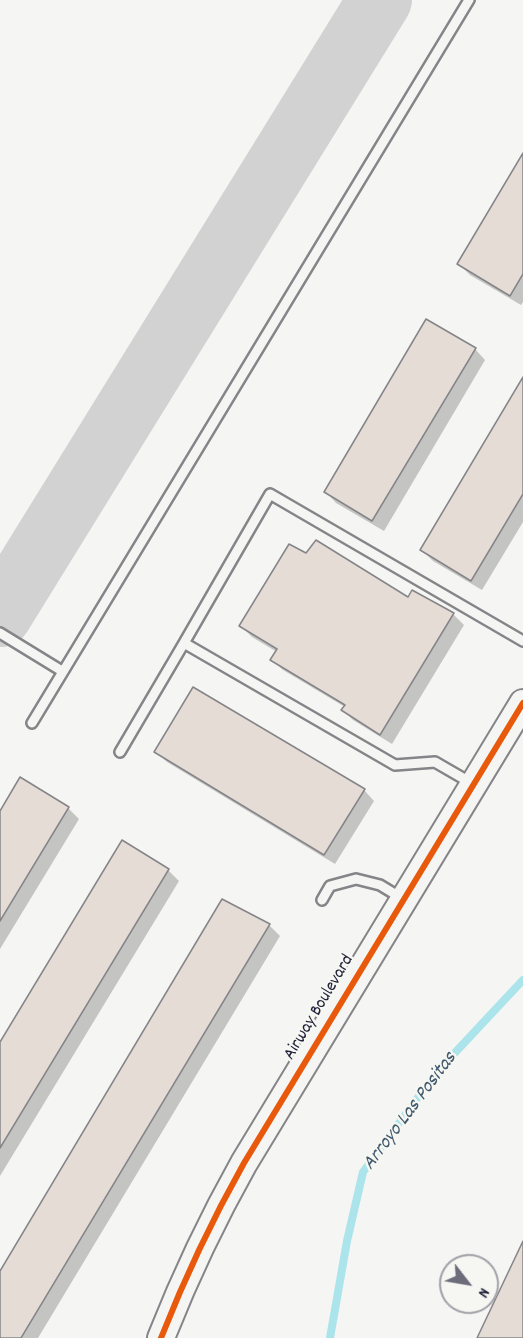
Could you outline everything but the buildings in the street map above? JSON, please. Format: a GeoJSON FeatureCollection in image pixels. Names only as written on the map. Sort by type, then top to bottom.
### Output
{"type":"FeatureCollection","features":[{"type":"Feature","properties":{"kind":"main road","name":"Airway Boulevard"},"geometry":{"type":"LineString","coordinates":[[161,1338],[183,1283],[212,1221],[244,1163],[523,703]]}},
{"type":"Feature","properties":{"kind":"lane"},"geometry":{"type":"LineString","coordinates":[[32,723],[469,0]]}},
{"type":"Feature","properties":{"kind":"lane"},"geometry":{"type":"LineString","coordinates":[[120,752],[270,494],[523,641]]}},
{"type":"Feature","properties":{"kind":"lane"},"geometry":{"type":"LineString","coordinates":[[0,633],[62,671]]}},
{"type":"Feature","properties":{"kind":"lane"},"geometry":{"type":"LineString","coordinates":[[184,643],[395,765],[435,762],[474,784]]}},
{"type":"Feature","properties":{"kind":"lane"},"geometry":{"type":"LineString","coordinates":[[322,900],[330,886],[356,879],[380,885],[404,900]]}},
{"type":"Feature","properties":{"kind":"waterway","name":"Arroyo Las Positas"},"geometry":{"type":"LineString","coordinates":[[330,1338],[347,1241],[363,1172],[436,1073],[523,980]]}},
{"type":"Feature","properties":{"kind":"taxiway"},"geometry":{"type":"LineString","coordinates":[[0,615],[380,0]]}},
{"type":"Feature","properties":{"kind":"cycle path"},"geometry":{"type":"LineString","coordinates":[[161,1338],[200,1249],[244,1163],[523,703]]}}]}
